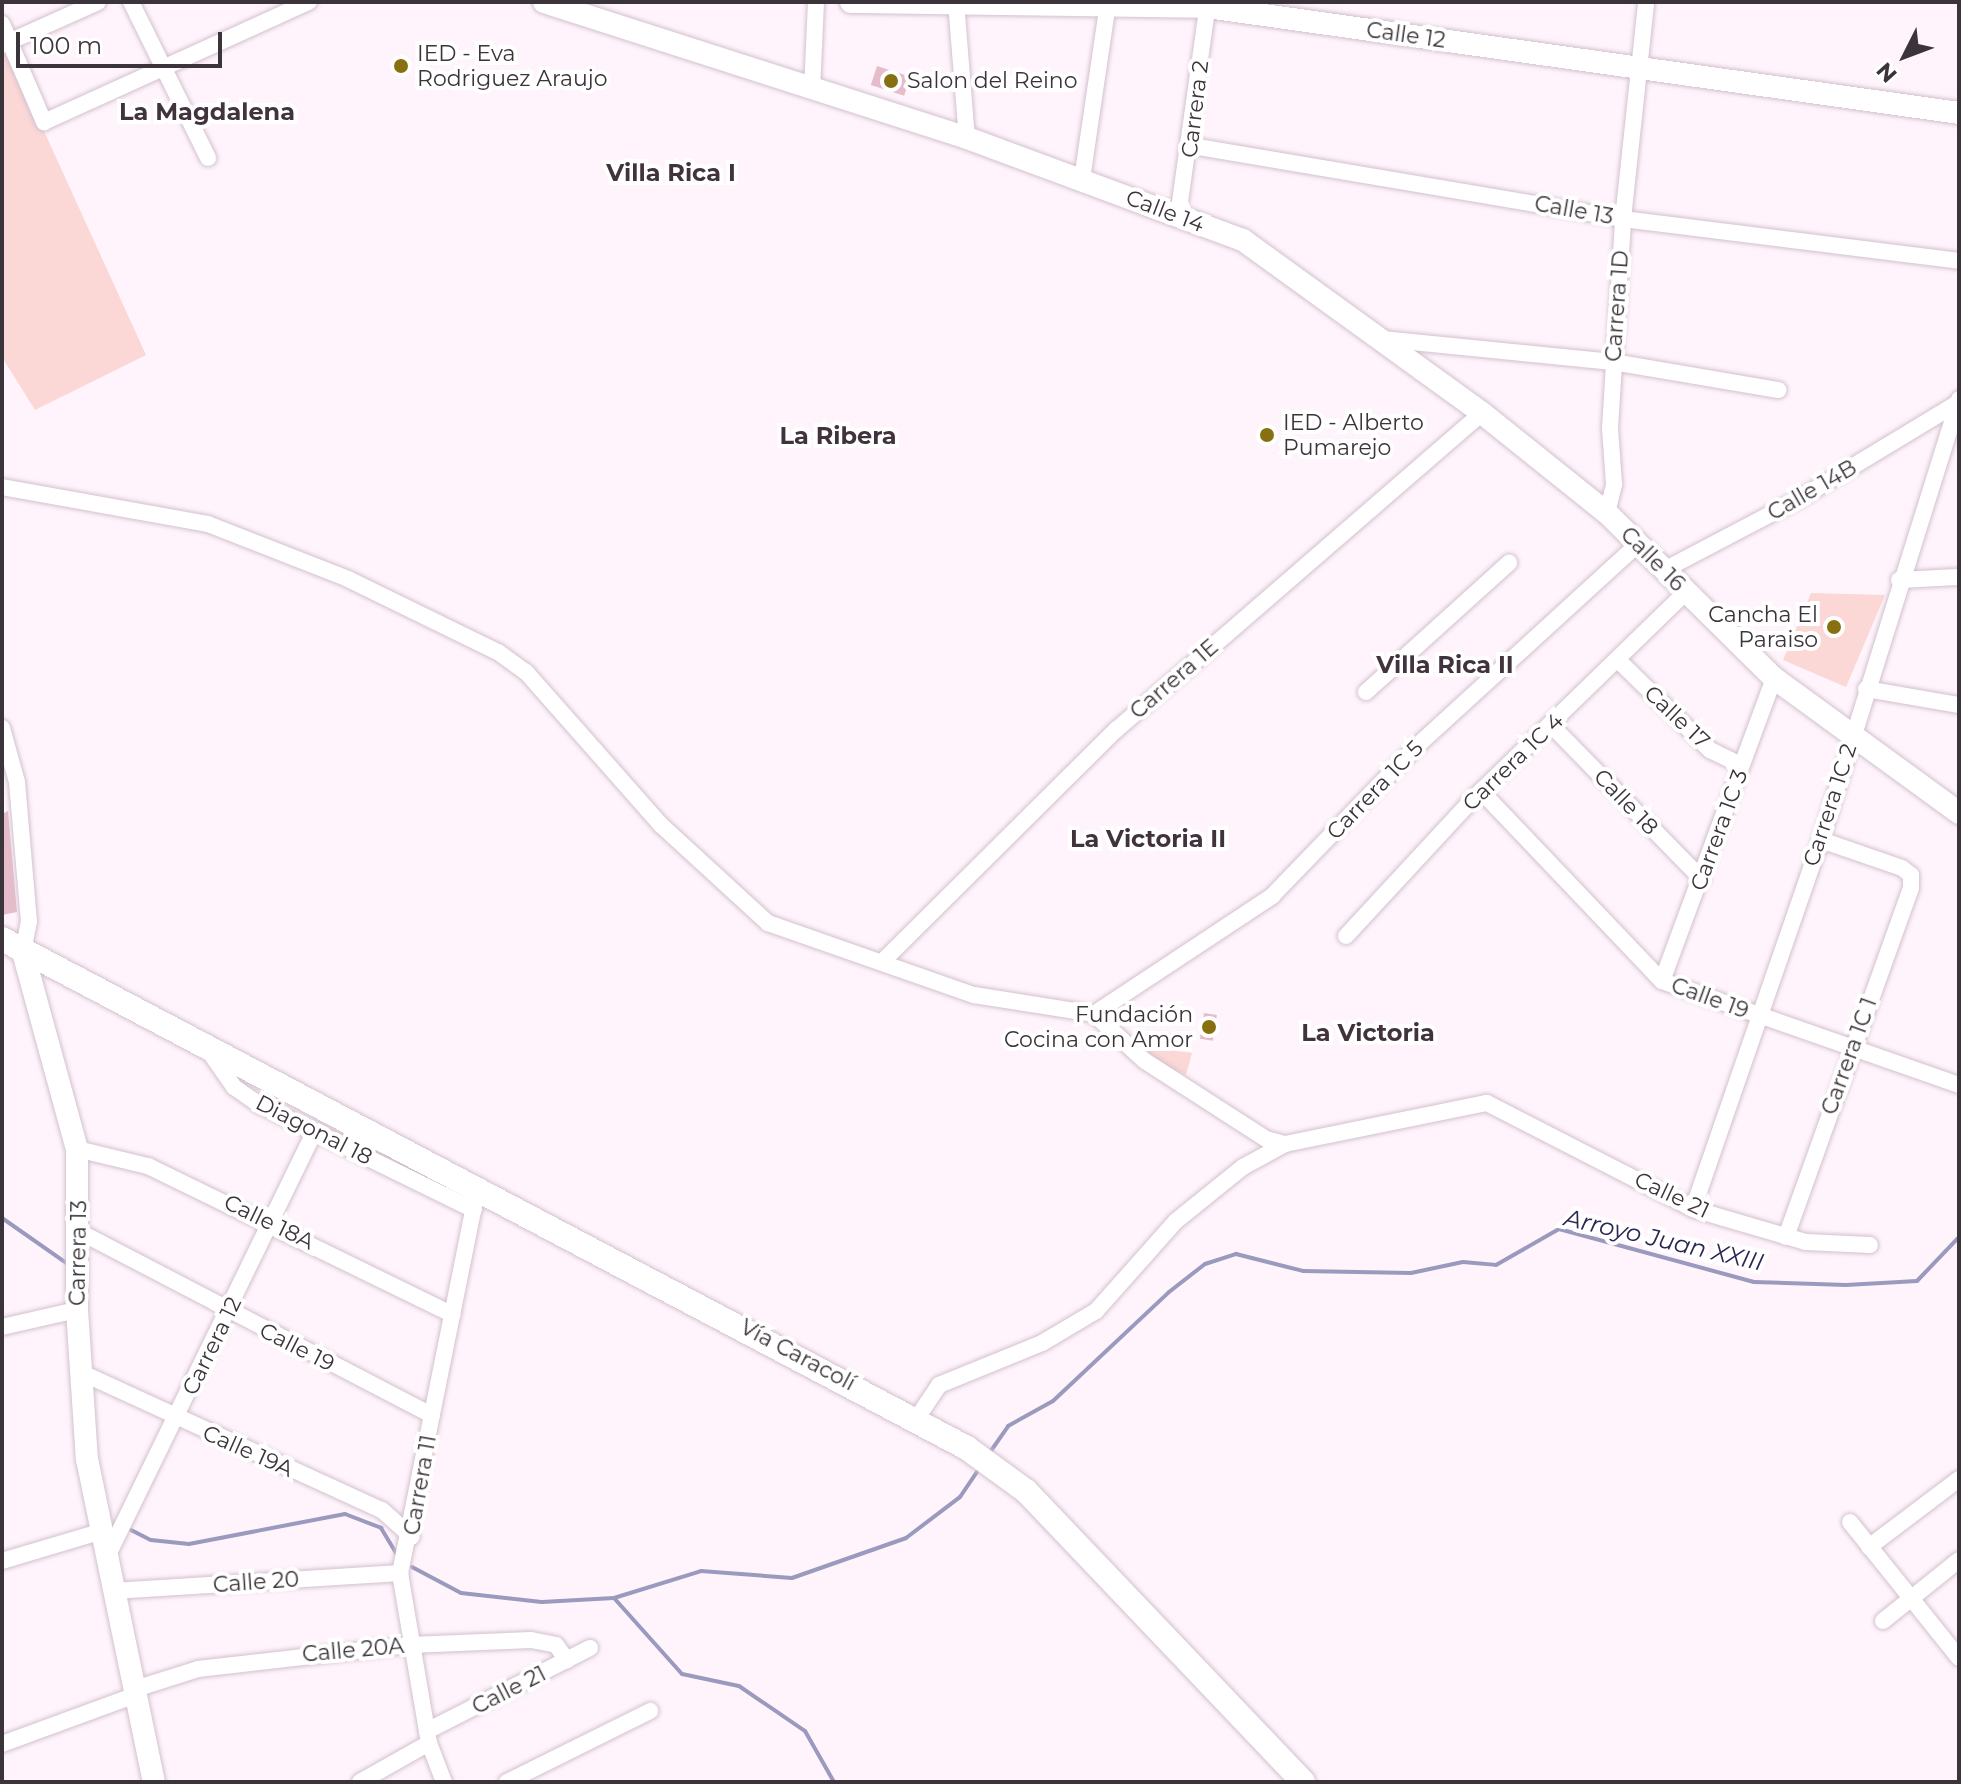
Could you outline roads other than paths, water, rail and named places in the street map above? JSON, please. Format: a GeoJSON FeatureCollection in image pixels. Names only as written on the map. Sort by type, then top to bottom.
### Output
{"type":"FeatureCollection","features":[{"type":"Feature","properties":{"kind":"main road","name":"Diagonal 18"},"geometry":{"type":"LineString","coordinates":[[2,939],[206,1046]]}},
{"type":"Feature","properties":{"kind":"main road","name":"Vía Caracolí"},"geometry":{"type":"LineString","coordinates":[[206,1046],[476,1198],[917,1418],[985,1460],[1118,1584],[1303,1782]]}},
{"type":"Feature","properties":{"kind":"street"},"geometry":{"type":"LineString","coordinates":[[6,43],[98,2]]}},
{"type":"Feature","properties":{"kind":"street"},"geometry":{"type":"LineString","coordinates":[[131,2],[208,158]]}},
{"type":"Feature","properties":{"kind":"street"},"geometry":{"type":"LineString","coordinates":[[2,24],[6,43],[44,122],[309,2]]}},
{"type":"Feature","properties":{"kind":"street","name":"Calle 14"},"geometry":{"type":"LineString","coordinates":[[544,2],[967,138],[1243,240],[1380,339]]}},
{"type":"Feature","properties":{"kind":"street"},"geometry":{"type":"LineString","coordinates":[[812,90],[816,2]]}},
{"type":"Feature","properties":{"kind":"street","name":"Calle 12"},"geometry":{"type":"LineString","coordinates":[[851,2],[1207,4],[1638,69],[1959,113]]}},
{"type":"Feature","properties":{"kind":"street","name":"Carrera 1D"},"geometry":{"type":"LineString","coordinates":[[1607,513],[1614,484],[1613,362],[1623,219],[1646,2]]}},
{"type":"Feature","properties":{"kind":"street"},"geometry":{"type":"LineString","coordinates":[[956,4],[967,138]]}},
{"type":"Feature","properties":{"kind":"street"},"geometry":{"type":"LineString","coordinates":[[1082,179],[1108,4]]}},
{"type":"Feature","properties":{"kind":"street","name":"Carrera 2"},"geometry":{"type":"LineString","coordinates":[[1178,216],[1192,146],[1207,4]]}},
{"type":"Feature","properties":{"kind":"street","name":"Calle 13"},"geometry":{"type":"LineString","coordinates":[[1192,146],[1623,219],[1959,261]]}},
{"type":"Feature","properties":{"kind":"street"},"geometry":{"type":"LineString","coordinates":[[1380,339],[1613,362],[1779,390]]}},
{"type":"Feature","properties":{"kind":"street","name":"Calle 16"},"geometry":{"type":"LineString","coordinates":[[1380,339],[1482,413],[1607,513],[1774,678],[1959,813]]}},
{"type":"Feature","properties":{"kind":"street","name":"Calle 14B"},"geometry":{"type":"LineString","coordinates":[[1664,570],[1799,499],[1958,401]]}},
{"type":"Feature","properties":{"kind":"street","name":"Carrera 1C 2"},"geometry":{"type":"LineString","coordinates":[[1693,1209],[1821,840],[1899,580],[1958,401]]}},
{"type":"Feature","properties":{"kind":"street","name":"Carrera 1E"},"geometry":{"type":"LineString","coordinates":[[882,962],[1116,730],[1482,413]]}},
{"type":"Feature","properties":{"kind":"street"},"geometry":{"type":"LineString","coordinates":[[2,487],[208,524],[348,579],[498,652],[526,672],[661,825],[768,923],[1012,1004],[1094,1014],[1145,1061],[1266,1139],[1285,1144]]}},
{"type":"Feature","properties":{"kind":"street","name":"Carrera 1C 5"},"geometry":{"type":"LineString","coordinates":[[1094,1014],[1272,896],[1418,745],[1638,544]]}},
{"type":"Feature","properties":{"kind":"street"},"geometry":{"type":"LineString","coordinates":[[1366,692],[1509,563]]}},
{"type":"Feature","properties":{"kind":"street"},"geometry":{"type":"LineString","coordinates":[[1899,580],[1959,577]]}},
{"type":"Feature","properties":{"kind":"street","name":"Carrera 1C 4"},"geometry":{"type":"LineString","coordinates":[[1346,936],[1481,791],[1619,661],[1686,592]]}},
{"type":"Feature","properties":{"kind":"street","name":"Calle 17"},"geometry":{"type":"LineString","coordinates":[[1619,661],[1710,750],[1741,765]]}},
{"type":"Feature","properties":{"kind":"street","name":"Carrera 1C 3"},"geometry":{"type":"LineString","coordinates":[[1662,981],[1774,678]]}},
{"type":"Feature","properties":{"kind":"street"},"geometry":{"type":"LineString","coordinates":[[1866,689],[1959,705]]}},
{"type":"Feature","properties":{"kind":"street","name":"Calle 18"},"geometry":{"type":"LineString","coordinates":[[1551,725],[1702,879]]}},
{"type":"Feature","properties":{"kind":"street","name":"Carrera 13"},"geometry":{"type":"LineString","coordinates":[[2,728],[17,782],[29,921],[23,952],[77,1149],[80,1372],[116,1528],[106,1559],[154,1782]]}},
{"type":"Feature","properties":{"kind":"street","name":"Calle 19"},"geometry":{"type":"LineString","coordinates":[[1481,791],[1662,981],[1959,1085]]}},
{"type":"Feature","properties":{"kind":"street","name":"Carrera 1C 1"},"geometry":{"type":"LineString","coordinates":[[1786,1237],[1911,875],[1821,840]]}},
{"type":"Feature","properties":{"kind":"street","name":"Diagonal 18"},"geometry":{"type":"LineString","coordinates":[[206,1046],[234,1087],[315,1131],[476,1198]]}},
{"type":"Feature","properties":{"kind":"street","name":"Calle 21"},"geometry":{"type":"LineString","coordinates":[[1285,1144],[1487,1103],[1693,1209],[1786,1237],[1870,1245]]}},
{"type":"Feature","properties":{"kind":"street","name":"Carrera 12"},"geometry":{"type":"LineString","coordinates":[[116,1528],[177,1419],[315,1131]]}},
{"type":"Feature","properties":{"kind":"street"},"geometry":{"type":"LineString","coordinates":[[917,1418],[939,1385],[1042,1343],[1096,1311],[1176,1221],[1243,1167],[1285,1144]]}},
{"type":"Feature","properties":{"kind":"street","name":"Calle 18A"},"geometry":{"type":"LineString","coordinates":[[77,1149],[148,1166],[272,1221],[453,1315]]}},
{"type":"Feature","properties":{"kind":"street","name":"Carrera 11"},"geometry":{"type":"LineString","coordinates":[[444,1782],[428,1737],[410,1645],[403,1567],[412,1537],[432,1415],[476,1198]]}},
{"type":"Feature","properties":{"kind":"street","name":"Calle 19"},"geometry":{"type":"LineString","coordinates":[[78,1231],[228,1312],[432,1415]]}},
{"type":"Feature","properties":{"kind":"street"},"geometry":{"type":"LineString","coordinates":[[2,1327],[77,1310]]}},
{"type":"Feature","properties":{"kind":"street","name":"Calle 19A"},"geometry":{"type":"LineString","coordinates":[[80,1372],[177,1419],[382,1510],[412,1537]]}},
{"type":"Feature","properties":{"kind":"street"},"geometry":{"type":"LineString","coordinates":[[1869,1547],[1959,1479]]}},
{"type":"Feature","properties":{"kind":"street"},"geometry":{"type":"LineString","coordinates":[[1850,1522],[1909,1600],[1959,1658]]}},
{"type":"Feature","properties":{"kind":"street"},"geometry":{"type":"LineString","coordinates":[[2,1561],[116,1528]]}},
{"type":"Feature","properties":{"kind":"street"},"geometry":{"type":"LineString","coordinates":[[1883,1621],[1959,1560]]}},
{"type":"Feature","properties":{"kind":"street","name":"Calle 20"},"geometry":{"type":"LineString","coordinates":[[113,1591],[403,1567]]}},
{"type":"Feature","properties":{"kind":"street","name":"Calle 20A"},"geometry":{"type":"LineString","coordinates":[[2,1744],[198,1669],[410,1645],[531,1640],[556,1645],[567,1660]]}},
{"type":"Feature","properties":{"kind":"street","name":"Calle 21"},"geometry":{"type":"LineString","coordinates":[[360,1782],[428,1737],[590,1648]]}},
{"type":"Feature","properties":{"kind":"street"},"geometry":{"type":"LineString","coordinates":[[507,1782],[650,1711]]}},
{"type":"Feature","properties":{"kind":"waterway"},"geometry":{"type":"LineString","coordinates":[[2,1218],[68,1264]]}},
{"type":"Feature","properties":{"kind":"waterway","name":"Arroyo Juan XXIII"},"geometry":{"type":"LineString","coordinates":[[988,1455],[1008,1426],[1053,1401],[1169,1292],[1205,1264],[1236,1254],[1303,1271],[1411,1273],[1463,1262],[1496,1265],[1559,1229],[1754,1282],[1846,1285],[1917,1281],[1959,1237]]}},
{"type":"Feature","properties":{"kind":"waterway","name":"Arroyo Juan XXIII"},"geometry":{"type":"LineString","coordinates":[[614,1598],[701,1571],[792,1578],[906,1538],[960,1497],[979,1469]]}},
{"type":"Feature","properties":{"kind":"waterway"},"geometry":{"type":"LineString","coordinates":[[131,1530],[151,1540],[189,1544],[345,1514],[381,1528],[398,1556]]}},
{"type":"Feature","properties":{"kind":"waterway"},"geometry":{"type":"LineString","coordinates":[[412,1567],[461,1593],[542,1602],[614,1598],[682,1674],[739,1686],[805,1731],[834,1782]]}},
{"type":"Feature","properties":{"kind":"place","name":"IED - Eva Rodriguez Araujo"},"geometry":{"type":"Point","coordinates":[401,66]}},
{"type":"Feature","properties":{"kind":"place","name":"Salon del Reino"},"geometry":{"type":"Point","coordinates":[891,81]}},
{"type":"Feature","properties":{"kind":"place","name":"IED - Alberto Pumarejo"},"geometry":{"type":"Point","coordinates":[1267,435]}},
{"type":"Feature","properties":{"kind":"place","name":"Cancha El Paraiso"},"geometry":{"type":"Point","coordinates":[1834,627]}},
{"type":"Feature","properties":{"kind":"place","name":"Fundación Cocina con Amor"},"geometry":{"type":"Point","coordinates":[1209,1027]}},
{"type":"Feature","properties":{"kind":"district","name":"La Magdalena"},"geometry":{"type":"Point","coordinates":[207,112]}},
{"type":"Feature","properties":{"kind":"district","name":"Villa Rica I"},"geometry":{"type":"Point","coordinates":[671,173]}},
{"type":"Feature","properties":{"kind":"district","name":"La Ribera"},"geometry":{"type":"Point","coordinates":[838,436]}},
{"type":"Feature","properties":{"kind":"district","name":"Villa Rica II"},"geometry":{"type":"Point","coordinates":[1445,665]}},
{"type":"Feature","properties":{"kind":"district","name":"La Victoria II"},"geometry":{"type":"Point","coordinates":[1148,839]}},
{"type":"Feature","properties":{"kind":"district","name":"La Victoria"},"geometry":{"type":"Point","coordinates":[1368,1033]}}]}
